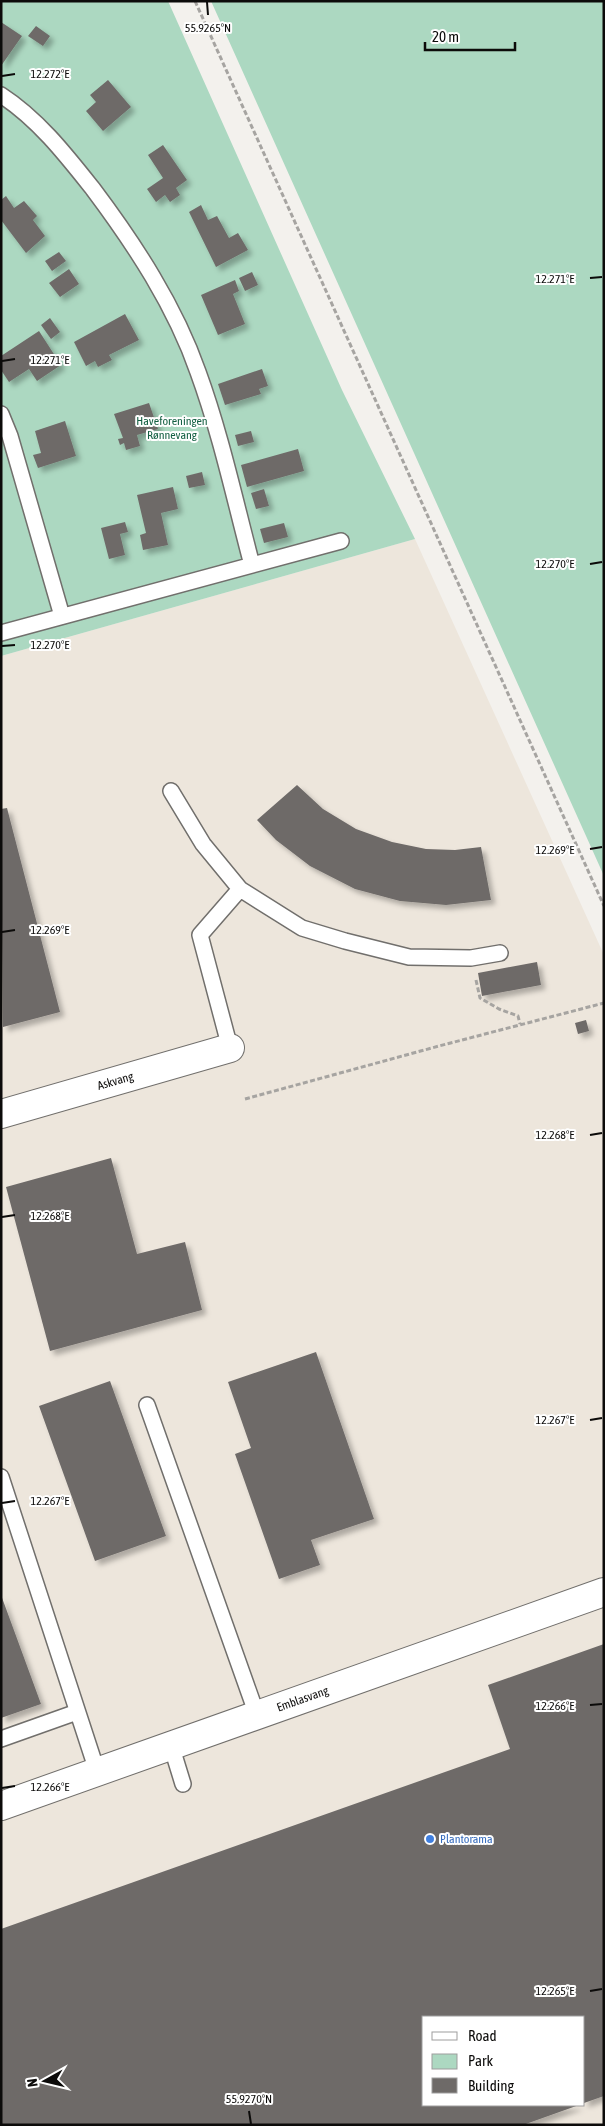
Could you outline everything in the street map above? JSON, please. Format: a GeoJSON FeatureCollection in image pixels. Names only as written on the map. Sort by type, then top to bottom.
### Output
{"type":"FeatureCollection","features":[{"type":"Feature","properties":{"kind":"street","name":"Askvang"},"geometry":{"type":"LineString","coordinates":[[1,1114],[230,1048]]}},
{"type":"Feature","properties":{"kind":"street","name":"Emblasvang"},"geometry":{"type":"LineString","coordinates":[[1,1806],[604,1592]]}},
{"type":"Feature","properties":{"kind":"lane"},"geometry":{"type":"LineString","coordinates":[[1,95],[17,105],[65,152],[146,266],[172,311],[198,371],[210,408],[252,565]]}},
{"type":"Feature","properties":{"kind":"lane"},"geometry":{"type":"LineString","coordinates":[[1,414],[10,436],[62,616]]}},
{"type":"Feature","properties":{"kind":"lane"},"geometry":{"type":"LineString","coordinates":[[1,632],[341,541]]}},
{"type":"Feature","properties":{"kind":"lane"},"geometry":{"type":"LineString","coordinates":[[171,791],[203,844],[240,889],[302,928],[409,957],[471,958],[500,953]]}},
{"type":"Feature","properties":{"kind":"lane"},"geometry":{"type":"LineString","coordinates":[[230,1048],[200,935],[240,889]]}},
{"type":"Feature","properties":{"kind":"lane"},"geometry":{"type":"LineString","coordinates":[[147,1405],[257,1715]]}},
{"type":"Feature","properties":{"kind":"lane"},"geometry":{"type":"LineString","coordinates":[[1,1477],[98,1771]]}},
{"type":"Feature","properties":{"kind":"lane"},"geometry":{"type":"LineString","coordinates":[[1,1739],[77,1712]]}},
{"type":"Feature","properties":{"kind":"lane"},"geometry":{"type":"LineString","coordinates":[[171,1745],[183,1784]]}},
{"type":"Feature","properties":{"kind":"path"},"geometry":{"type":"LineString","coordinates":[[195,1],[604,906]]}},
{"type":"Feature","properties":{"kind":"path"},"geometry":{"type":"LineString","coordinates":[[471,958],[480,998],[499,1009],[518,1016],[520,1024]]}},
{"type":"Feature","properties":{"kind":"path"},"geometry":{"type":"LineString","coordinates":[[246,1099],[604,1003]]}},
{"type":"Feature","properties":{"kind":"shaded area"},"geometry":{"type":"Polygon","coordinates":[[[415,539],[604,955],[604,2125],[1,2125],[1,656],[415,539]]]}},
{"type":"Feature","properties":{"kind":"green space","name":"Haveforeningen Rønnevang"},"geometry":{"type":"Polygon","coordinates":[[[1,1],[168,1],[342,390],[415,539],[1,656],[1,1]]]}},
{"type":"Feature","properties":{"kind":"green space"},"geometry":{"type":"Polygon","coordinates":[[[211,1],[604,1],[604,876],[211,1]]]}},
{"type":"Feature","properties":{"kind":"building"},"geometry":{"type":"Polygon","coordinates":[[[1,22],[22,36],[1,66],[1,22]]]}},
{"type":"Feature","properties":{"kind":"building"},"geometry":{"type":"Polygon","coordinates":[[[36,26],[50,36],[43,46],[28,36],[36,26]]]}},
{"type":"Feature","properties":{"kind":"building"},"geometry":{"type":"Polygon","coordinates":[[[108,80],[131,107],[103,131],[86,111],[96,102],[90,95],[108,80]]]}},
{"type":"Feature","properties":{"kind":"building"},"geometry":{"type":"Polygon","coordinates":[[[163,145],[187,180],[176,188],[180,195],[170,202],[165,195],[156,202],[147,189],[163,178],[148,155],[163,145]]]}},
{"type":"Feature","properties":{"kind":"building"},"geometry":{"type":"Polygon","coordinates":[[[6,196],[14,208],[24,201],[37,216],[33,220],[45,236],[26,253],[1,220],[1,200],[6,196]]]}},
{"type":"Feature","properties":{"kind":"building"},"geometry":{"type":"Polygon","coordinates":[[[201,205],[208,220],[217,216],[229,238],[238,233],[248,250],[216,267],[189,212],[201,205]]]}},
{"type":"Feature","properties":{"kind":"building"},"geometry":{"type":"Polygon","coordinates":[[[59,252],[66,261],[52,271],[45,261],[59,252]]]}},
{"type":"Feature","properties":{"kind":"building"},"geometry":{"type":"Polygon","coordinates":[[[69,269],[79,284],[60,297],[49,283],[69,269]]]}},
{"type":"Feature","properties":{"kind":"building"},"geometry":{"type":"Polygon","coordinates":[[[252,272],[258,285],[245,291],[239,278],[252,272]]]}},
{"type":"Feature","properties":{"kind":"building"},"geometry":{"type":"Polygon","coordinates":[[[235,280],[239,291],[233,294],[245,324],[218,335],[201,295],[235,280]]]}},
{"type":"Feature","properties":{"kind":"building"},"geometry":{"type":"Polygon","coordinates":[[[125,314],[139,340],[109,355],[112,360],[98,367],[95,361],[86,366],[74,342],[125,314]]]}},
{"type":"Feature","properties":{"kind":"building"},"geometry":{"type":"Polygon","coordinates":[[[50,318],[60,332],[51,339],[41,325],[50,318]]]}},
{"type":"Feature","properties":{"kind":"building"},"geometry":{"type":"Polygon","coordinates":[[[39,331],[61,365],[37,381],[29,369],[9,382],[1,370],[1,356],[39,331]]]}},
{"type":"Feature","properties":{"kind":"building"},"geometry":{"type":"Polygon","coordinates":[[[262,369],[268,386],[259,389],[261,394],[225,405],[218,384],[262,369]]]}},
{"type":"Feature","properties":{"kind":"building"},"geometry":{"type":"Polygon","coordinates":[[[149,403],[158,429],[137,435],[140,446],[126,450],[124,443],[120,445],[118,439],[123,438],[114,414],[149,403]]]}},
{"type":"Feature","properties":{"kind":"building"},"geometry":{"type":"Polygon","coordinates":[[[65,421],[76,456],[38,468],[33,455],[41,453],[35,431],[65,421]]]}},
{"type":"Feature","properties":{"kind":"building"},"geometry":{"type":"Polygon","coordinates":[[[251,431],[254,442],[238,446],[235,435],[251,431]]]}},
{"type":"Feature","properties":{"kind":"building"},"geometry":{"type":"Polygon","coordinates":[[[298,449],[304,471],[247,487],[241,465],[298,449]]]}},
{"type":"Feature","properties":{"kind":"building"},"geometry":{"type":"Polygon","coordinates":[[[202,472],[205,485],[189,488],[186,476],[202,472]]]}},
{"type":"Feature","properties":{"kind":"building"},"geometry":{"type":"Polygon","coordinates":[[[173,487],[178,509],[161,513],[168,545],[143,550],[140,535],[146,533],[137,495],[173,487]]]}},
{"type":"Feature","properties":{"kind":"building"},"geometry":{"type":"Polygon","coordinates":[[[264,489],[269,506],[256,509],[251,493],[264,489]]]}},
{"type":"Feature","properties":{"kind":"building"},"geometry":{"type":"Polygon","coordinates":[[[125,522],[128,532],[120,534],[125,555],[109,559],[101,528],[125,522]]]}},
{"type":"Feature","properties":{"kind":"building"},"geometry":{"type":"Polygon","coordinates":[[[284,523],[288,537],[264,543],[260,529],[284,523]]]}},
{"type":"Feature","properties":{"kind":"building"},"geometry":{"type":"Polygon","coordinates":[[[297,785],[323,809],[356,829],[392,842],[426,849],[455,850],[481,847],[491,900],[446,905],[400,901],[355,889],[310,866],[276,840],[257,820],[297,785]]]}},
{"type":"Feature","properties":{"kind":"building"},"geometry":{"type":"Polygon","coordinates":[[[7,808],[60,1012],[3,1027],[1,809],[7,808]]]}},
{"type":"Feature","properties":{"kind":"building"},"geometry":{"type":"Polygon","coordinates":[[[537,962],[541,985],[482,996],[478,973],[537,962]]]}},
{"type":"Feature","properties":{"kind":"building"},"geometry":{"type":"Polygon","coordinates":[[[586,1020],[589,1031],[578,1034],[575,1023],[586,1020]]]}},
{"type":"Feature","properties":{"kind":"building"},"geometry":{"type":"Polygon","coordinates":[[[111,1158],[137,1254],[185,1242],[202,1310],[50,1351],[6,1187],[111,1158]]]}},
{"type":"Feature","properties":{"kind":"building"},"geometry":{"type":"Polygon","coordinates":[[[316,1352],[374,1519],[311,1540],[320,1565],[279,1579],[235,1454],[251,1448],[228,1382],[316,1352]]]}},
{"type":"Feature","properties":{"kind":"building"},"geometry":{"type":"Polygon","coordinates":[[[110,1381],[166,1536],[95,1561],[39,1406],[110,1381]]]}},
{"type":"Feature","properties":{"kind":"building"},"geometry":{"type":"Polygon","coordinates":[[[1,1595],[41,1704],[1,1718],[1,1595]]]}},
{"type":"Feature","properties":{"kind":"building","name":"Plantorama"},"geometry":{"type":"Polygon","coordinates":[[[604,1644],[604,2096],[585,2103],[585,2016],[422,2016],[422,2106],[576,2106],[523,2125],[1,2125],[1,1929],[510,1749],[488,1685],[604,1644]]]}},
{"type":"Feature","properties":{"kind":"place","name":"Plantorama"},"geometry":{"type":"Point","coordinates":[430,1839]}}]}
